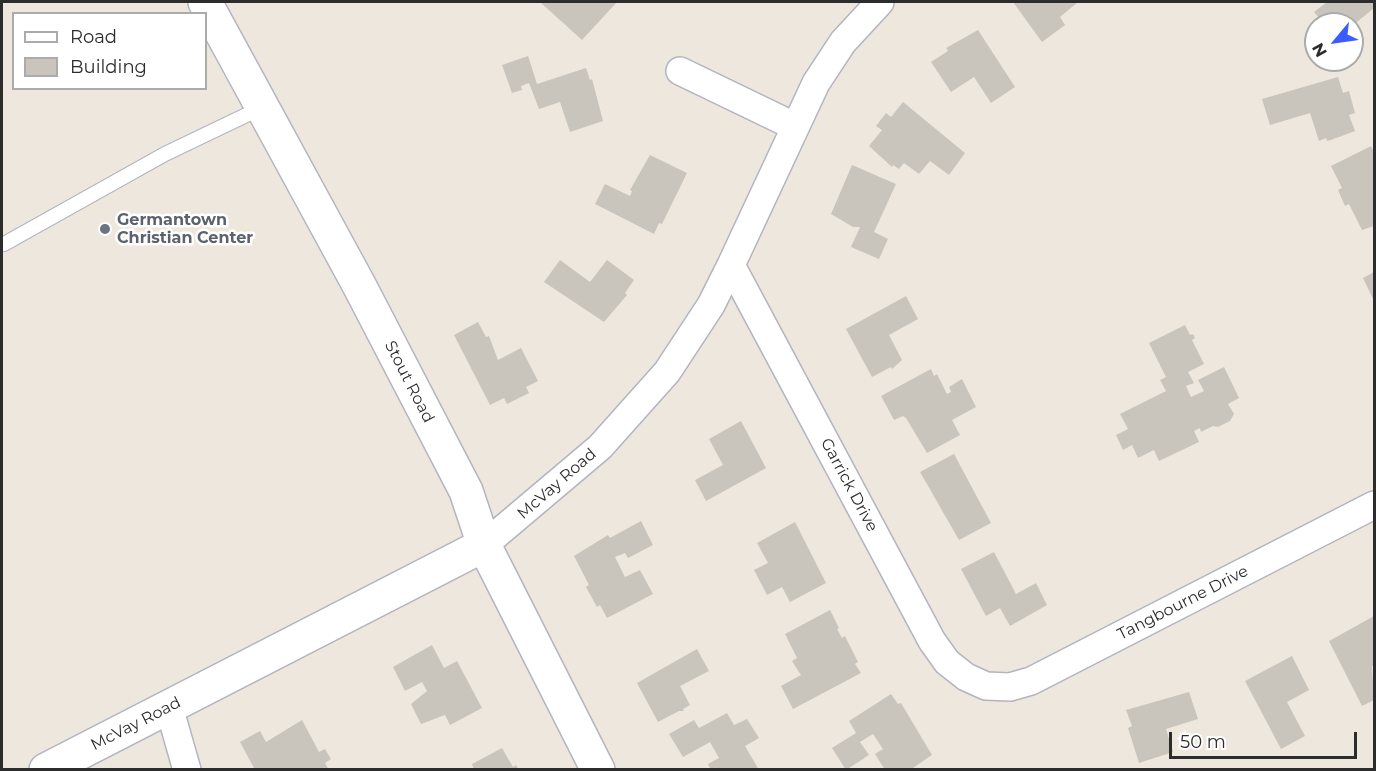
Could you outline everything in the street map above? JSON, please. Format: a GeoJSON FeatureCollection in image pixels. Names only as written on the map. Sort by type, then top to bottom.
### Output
{"type":"FeatureCollection","features":[{"type":"Feature","properties":{"kind":"street","name":"Stout Road"},"geometry":{"type":"LineString","coordinates":[[205,2],[359,285],[466,491],[484,545],[598,770]]}},
{"type":"Feature","properties":{"kind":"street","name":"McVay Road"},"geometry":{"type":"LineString","coordinates":[[46,770],[484,545],[600,447],[637,409],[667,372],[711,305],[816,83],[843,42],[880,2]]}},
{"type":"Feature","properties":{"kind":"street"},"geometry":{"type":"LineString","coordinates":[[680,72],[794,126]]}},
{"type":"Feature","properties":{"kind":"street","name":"Garrick Drive"},"geometry":{"type":"LineString","coordinates":[[731,265],[932,641],[947,662],[966,677],[986,686]]}},
{"type":"Feature","properties":{"kind":"street","name":"Tangbourne Drive"},"geometry":{"type":"LineString","coordinates":[[986,686],[1010,687],[1031,681],[1374,505]]}},
{"type":"Feature","properties":{"kind":"street"},"geometry":{"type":"LineString","coordinates":[[169,707],[187,770]]}},
{"type":"Feature","properties":{"kind":"lane"},"geometry":{"type":"LineString","coordinates":[[4,244],[165,154],[263,107]]}},
{"type":"Feature","properties":{"kind":"building"},"geometry":{"type":"Polygon","coordinates":[[[540,2],[617,2],[582,40],[540,2]]]}},
{"type":"Feature","properties":{"kind":"building"},"geometry":{"type":"Polygon","coordinates":[[[1013,2],[1078,2],[1060,17],[1065,25],[1042,42],[1013,2]]]}},
{"type":"Feature","properties":{"kind":"building"},"geometry":{"type":"Polygon","coordinates":[[[1327,2],[1374,2],[1374,8],[1364,16],[1364,12],[1314,12],[1327,2]]]}},
{"type":"Feature","properties":{"kind":"building"},"geometry":{"type":"Polygon","coordinates":[[[978,30],[1015,87],[991,103],[974,77],[951,92],[931,62],[948,51],[946,48],[978,30]]]}},
{"type":"Feature","properties":{"kind":"building"},"geometry":{"type":"Polygon","coordinates":[[[528,56],[537,84],[586,68],[590,80],[592,79],[603,121],[570,132],[560,102],[539,109],[529,83],[521,86],[522,90],[512,93],[502,65],[528,56]]]}},
{"type":"Feature","properties":{"kind":"building"},"geometry":{"type":"Polygon","coordinates":[[[1338,77],[1343,93],[1349,91],[1355,113],[1349,115],[1355,131],[1331,140],[1327,141],[1326,138],[1319,141],[1310,113],[1270,125],[1262,99],[1338,77]]]}},
{"type":"Feature","properties":{"kind":"building"},"geometry":{"type":"Polygon","coordinates":[[[903,102],[965,153],[949,175],[930,161],[919,174],[904,163],[899,169],[893,165],[892,167],[869,146],[882,130],[876,126],[886,113],[891,117],[903,102]]]}},
{"type":"Feature","properties":{"kind":"building"},"geometry":{"type":"Polygon","coordinates":[[[1371,146],[1374,152],[1374,226],[1362,230],[1349,204],[1345,206],[1338,190],[1342,188],[1331,166],[1371,146]]]}},
{"type":"Feature","properties":{"kind":"building"},"geometry":{"type":"Polygon","coordinates":[[[650,155],[687,173],[662,224],[659,223],[654,234],[595,204],[605,184],[630,196],[632,191],[630,190],[650,155]]]}},
{"type":"Feature","properties":{"kind":"building"},"geometry":{"type":"Polygon","coordinates":[[[852,165],[896,184],[874,232],[888,239],[879,259],[851,247],[860,227],[853,227],[831,214],[852,165]]]}},
{"type":"Feature","properties":{"kind":"building"},"geometry":{"type":"Polygon","coordinates":[[[560,260],[590,282],[607,260],[634,280],[625,293],[627,295],[604,322],[544,282],[560,260]]]}},
{"type":"Feature","properties":{"kind":"building"},"geometry":{"type":"Polygon","coordinates":[[[1374,272],[1374,301],[1363,278],[1374,272]]]}},
{"type":"Feature","properties":{"kind":"building"},"geometry":{"type":"Polygon","coordinates":[[[906,296],[918,319],[889,335],[902,360],[892,369],[891,367],[872,377],[846,329],[906,296]]]}},
{"type":"Feature","properties":{"kind":"building"},"geometry":{"type":"Polygon","coordinates":[[[478,322],[486,337],[489,336],[498,360],[521,348],[538,381],[526,387],[529,393],[507,404],[504,398],[490,405],[454,335],[478,322]]]}},
{"type":"Feature","properties":{"kind":"building"},"geometry":{"type":"Polygon","coordinates":[[[1185,325],[1190,335],[1193,334],[1195,338],[1192,340],[1204,364],[1188,372],[1194,383],[1186,386],[1191,397],[1204,391],[1198,380],[1224,367],[1239,398],[1228,404],[1234,414],[1230,421],[1218,427],[1213,426],[1201,432],[1200,428],[1194,431],[1199,442],[1159,461],[1154,450],[1138,458],[1132,445],[1123,450],[1116,435],[1128,429],[1120,414],[1166,391],[1160,380],[1166,377],[1149,343],[1185,325]]]}},
{"type":"Feature","properties":{"kind":"building"},"geometry":{"type":"Polygon","coordinates":[[[931,369],[934,376],[937,374],[947,394],[951,392],[949,387],[962,379],[976,407],[952,420],[960,435],[927,453],[906,418],[903,416],[894,420],[881,396],[931,369]]]}},
{"type":"Feature","properties":{"kind":"building"},"geometry":{"type":"Polygon","coordinates":[[[741,421],[766,468],[706,501],[695,480],[723,465],[709,439],[741,421]]]}},
{"type":"Feature","properties":{"kind":"building"},"geometry":{"type":"Polygon","coordinates":[[[954,454],[991,523],[959,540],[920,472],[954,454]]]}},
{"type":"Feature","properties":{"kind":"building"},"geometry":{"type":"Polygon","coordinates":[[[641,521],[653,545],[628,558],[625,553],[615,557],[625,577],[640,570],[653,594],[607,618],[600,605],[597,607],[586,587],[589,585],[574,556],[608,535],[610,538],[641,521]]]}},
{"type":"Feature","properties":{"kind":"building"},"geometry":{"type":"Polygon","coordinates":[[[795,522],[826,583],[790,602],[782,587],[767,595],[754,570],[768,563],[757,543],[795,522]]]}},
{"type":"Feature","properties":{"kind":"building"},"geometry":{"type":"Polygon","coordinates":[[[994,552],[1016,594],[1036,583],[1047,605],[1010,626],[1000,608],[986,616],[961,569],[994,552]]]}},
{"type":"Feature","properties":{"kind":"building"},"geometry":{"type":"Polygon","coordinates":[[[830,610],[839,628],[837,629],[842,638],[845,636],[858,662],[855,664],[861,673],[793,709],[781,686],[801,675],[792,661],[797,658],[785,634],[830,610]]]}},
{"type":"Feature","properties":{"kind":"building"},"geometry":{"type":"Polygon","coordinates":[[[1374,616],[1374,665],[1372,666],[1374,700],[1362,706],[1329,641],[1374,616]]]}},
{"type":"Feature","properties":{"kind":"building"},"geometry":{"type":"Polygon","coordinates":[[[432,645],[444,668],[457,661],[482,708],[450,725],[445,715],[421,724],[411,704],[427,691],[422,682],[405,691],[393,667],[432,645]]]}},
{"type":"Feature","properties":{"kind":"building"},"geometry":{"type":"Polygon","coordinates":[[[697,649],[709,671],[680,686],[690,705],[683,709],[684,711],[679,711],[658,722],[637,683],[697,649]]]}},
{"type":"Feature","properties":{"kind":"building"},"geometry":{"type":"Polygon","coordinates":[[[1292,656],[1309,690],[1287,702],[1305,736],[1281,749],[1245,681],[1292,656]]]}},
{"type":"Feature","properties":{"kind":"building"},"geometry":{"type":"Polygon","coordinates":[[[1189,692],[1198,719],[1166,729],[1173,752],[1139,763],[1128,728],[1132,726],[1126,710],[1189,692]]]}},
{"type":"Feature","properties":{"kind":"building"},"geometry":{"type":"Polygon","coordinates":[[[891,694],[898,704],[901,703],[932,755],[910,770],[885,770],[875,754],[883,749],[873,734],[860,742],[869,755],[846,770],[832,748],[856,733],[849,721],[891,694]]]}},
{"type":"Feature","properties":{"kind":"building"},"geometry":{"type":"Polygon","coordinates":[[[727,713],[734,725],[747,719],[759,738],[745,746],[759,770],[711,770],[708,764],[719,758],[710,742],[683,757],[669,734],[694,720],[699,728],[727,713]]]}},
{"type":"Feature","properties":{"kind":"building"},"geometry":{"type":"Polygon","coordinates":[[[302,720],[319,752],[325,749],[331,759],[325,763],[329,770],[255,770],[240,742],[260,731],[266,742],[302,720]]]}},
{"type":"Feature","properties":{"kind":"building"},"geometry":{"type":"Polygon","coordinates":[[[502,748],[513,767],[516,765],[519,770],[474,770],[472,764],[502,748]]]}},
{"type":"Feature","properties":{"kind":"place","name":"Germantown Christian Center"},"geometry":{"type":"Point","coordinates":[105,229]}}]}
